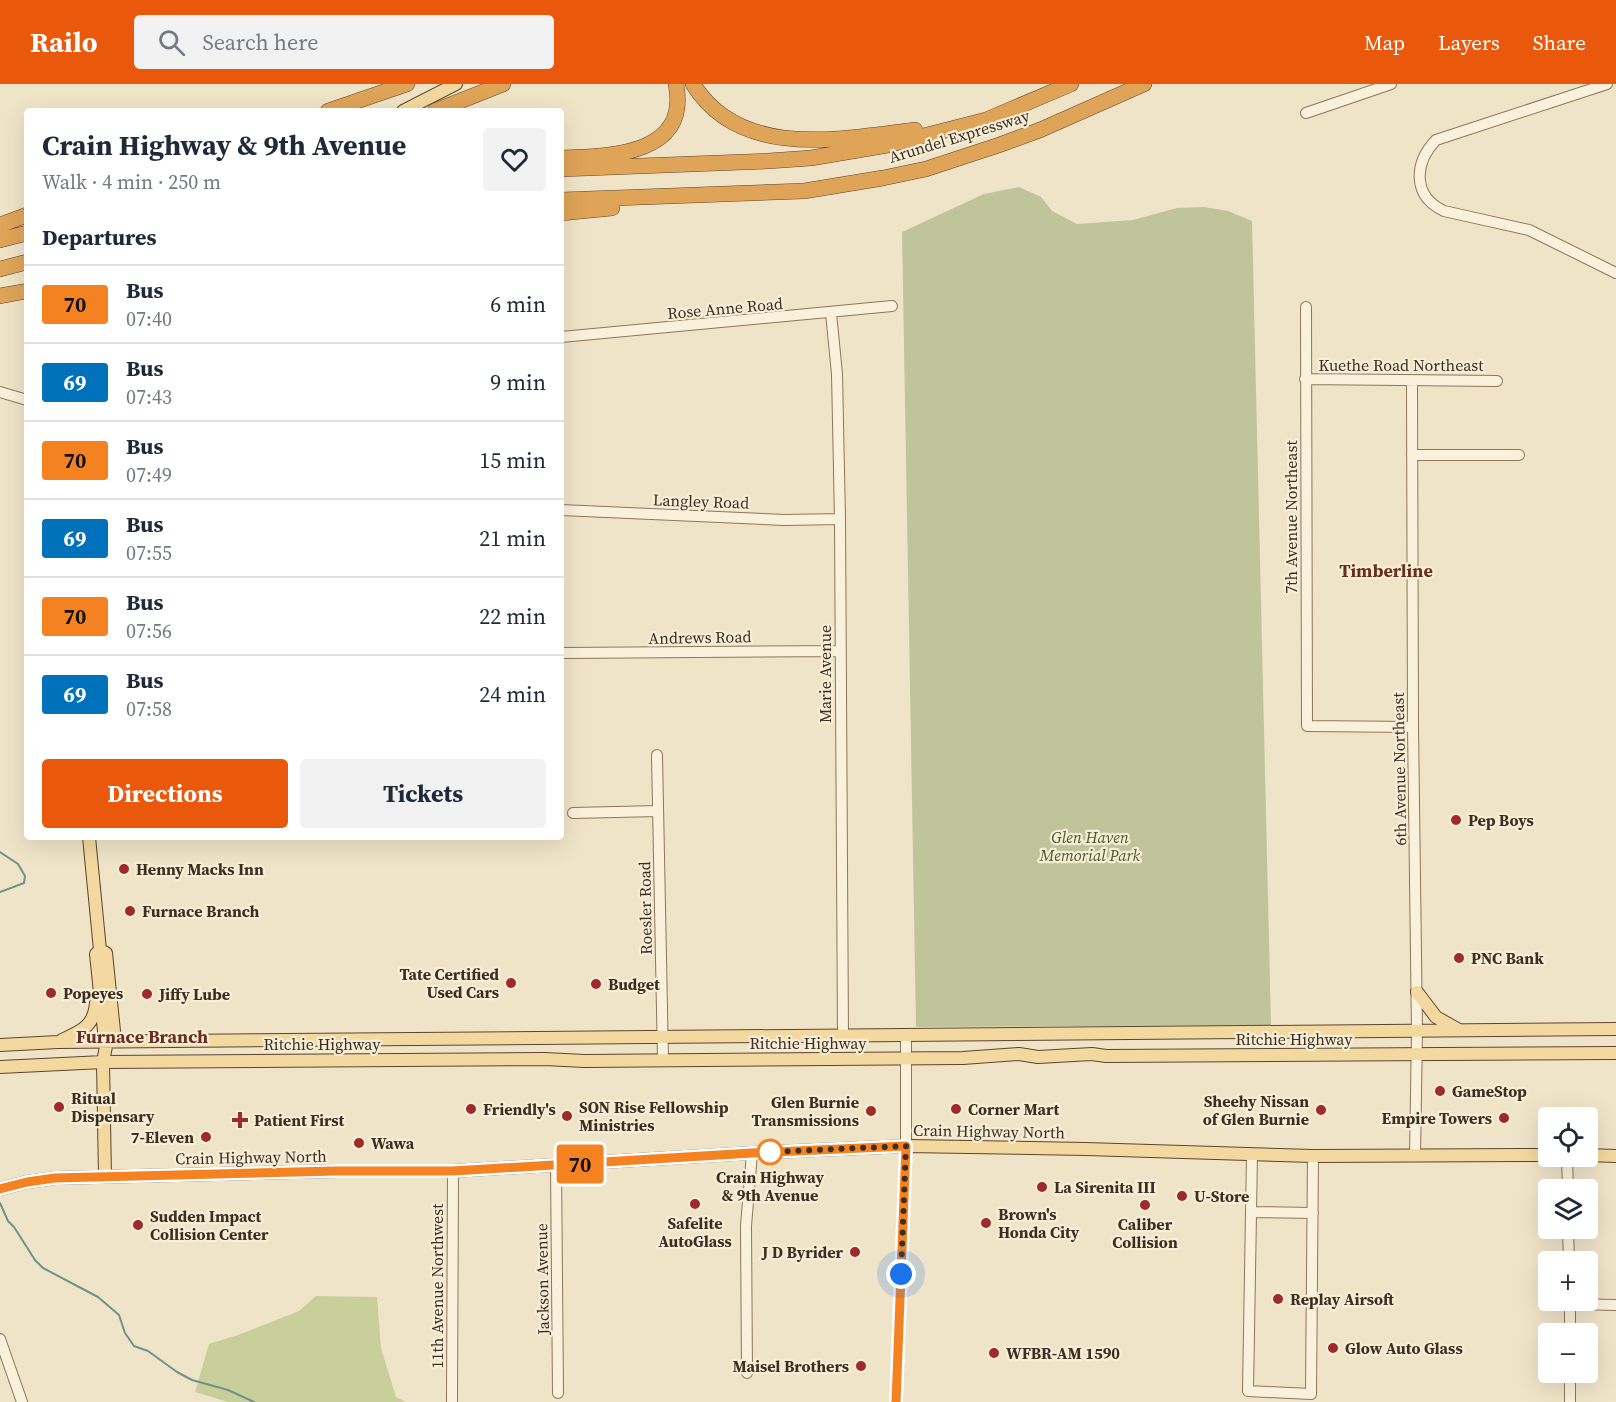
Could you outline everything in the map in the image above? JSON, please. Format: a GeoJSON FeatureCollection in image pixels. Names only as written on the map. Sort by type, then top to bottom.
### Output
{"type":"FeatureCollection","features":[{"type":"Feature","properties":{"kind":"highway"},"geometry":{"type":"LineString","coordinates":[[337,108],[407,84]]}},
{"type":"Feature","properties":{"kind":"highway"},"geometry":{"type":"LineString","coordinates":[[442,108],[503,84]]}},
{"type":"Feature","properties":{"kind":"highway"},"geometry":{"type":"LineString","coordinates":[[564,158],[629,152],[655,141],[670,125],[677,110],[676,84]]}},
{"type":"Feature","properties":{"kind":"highway"},"geometry":{"type":"LineString","coordinates":[[693,84],[716,110],[741,127],[773,138],[805,140],[873,135],[919,129],[942,123],[986,120]]}},
{"type":"Feature","properties":{"kind":"highway","name":"Arundel Expressway"},"geometry":{"type":"LineString","coordinates":[[564,168],[715,164],[811,158],[888,145],[986,120],[1071,84]]}},
{"type":"Feature","properties":{"kind":"highway","name":"Arundel Expressway"},"geometry":{"type":"LineString","coordinates":[[564,200],[804,191],[926,169],[1040,130],[1144,84]]}},
{"type":"Feature","properties":{"kind":"highway"},"geometry":{"type":"LineString","coordinates":[[564,213],[683,203],[700,196]]}},
{"type":"Feature","properties":{"kind":"highway"},"geometry":{"type":"LineString","coordinates":[[0,225],[24,216]]}},
{"type":"Feature","properties":{"kind":"highway"},"geometry":{"type":"LineString","coordinates":[[0,240],[24,234]]}},
{"type":"Feature","properties":{"kind":"highway"},"geometry":{"type":"LineString","coordinates":[[0,269],[24,263]]}},
{"type":"Feature","properties":{"kind":"highway"},"geometry":{"type":"LineString","coordinates":[[0,296],[24,292]]}},
{"type":"Feature","properties":{"kind":"main road"},"geometry":{"type":"LineString","coordinates":[[409,108],[456,84]]}},
{"type":"Feature","properties":{"kind":"main road"},"geometry":{"type":"LineString","coordinates":[[440,108],[489,84]]}},
{"type":"Feature","properties":{"kind":"main road"},"geometry":{"type":"LineString","coordinates":[[89,840],[100,950],[96,954],[107,1041]]}},
{"type":"Feature","properties":{"kind":"main road"},"geometry":{"type":"LineString","coordinates":[[100,950],[106,953],[114,1031],[107,1041],[103,1062],[105,1177]]}},
{"type":"Feature","properties":{"kind":"main road"},"geometry":{"type":"LineString","coordinates":[[58,1042],[80,1031],[94,1017],[98,971]]}},
{"type":"Feature","properties":{"kind":"main road"},"geometry":{"type":"LineString","coordinates":[[1417,993],[1436,1017],[1460,1030]]}},
{"type":"Feature","properties":{"kind":"main road","name":"Ritchie Highway"},"geometry":{"type":"LineString","coordinates":[[0,1045],[107,1041],[1616,1029]]}},
{"type":"Feature","properties":{"kind":"main road","name":"Ritchie Highway"},"geometry":{"type":"LineString","coordinates":[[0,1068],[103,1062],[545,1059],[584,1061],[906,1058],[1019,1054],[1052,1057],[1092,1054],[1106,1056],[1616,1053]]}},
{"type":"Feature","properties":{"kind":"main road","name":"Crain Highway North"},"geometry":{"type":"LineString","coordinates":[[6,1187],[55,1178],[336,1171],[453,1171],[906,1146],[1313,1156],[1538,1155]]}},
{"type":"Feature","properties":{"kind":"main road"},"geometry":{"type":"LineString","coordinates":[[1598,1155],[1616,1156]]}},
{"type":"Feature","properties":{"kind":"street"},"geometry":{"type":"LineString","coordinates":[[1306,113],[1391,84]]}},
{"type":"Feature","properties":{"kind":"street"},"geometry":{"type":"LineString","coordinates":[[1607,84],[1436,140],[1423,156],[1419,170],[1422,190],[1434,206],[1465,216],[1528,230],[1616,273]]}},
{"type":"Feature","properties":{"kind":"street","name":"Rose Anne Road"},"geometry":{"type":"LineString","coordinates":[[564,338],[892,306]]}},
{"type":"Feature","properties":{"kind":"street","name":"7th Avenue Northeast"},"geometry":{"type":"LineString","coordinates":[[1306,307],[1307,726],[1413,727]]}},
{"type":"Feature","properties":{"kind":"street","name":"Marie Avenue"},"geometry":{"type":"LineString","coordinates":[[831,313],[837,374],[840,519],[843,1036]]}},
{"type":"Feature","properties":{"kind":"street","name":"Kuethe Road Northeast"},"geometry":{"type":"LineString","coordinates":[[1305,379],[1497,381]]}},
{"type":"Feature","properties":{"kind":"street","name":"6th Avenue Northeast"},"geometry":{"type":"LineString","coordinates":[[1412,381],[1413,727],[1417,993],[1415,1156]]}},
{"type":"Feature","properties":{"kind":"street"},"geometry":{"type":"LineString","coordinates":[[0,392],[24,399]]}},
{"type":"Feature","properties":{"kind":"street"},"geometry":{"type":"LineString","coordinates":[[1412,455],[1519,455]]}},
{"type":"Feature","properties":{"kind":"street","name":"Langley Road"},"geometry":{"type":"LineString","coordinates":[[564,510],[784,520],[840,519]]}},
{"type":"Feature","properties":{"kind":"street","name":"Andrews Road"},"geometry":{"type":"LineString","coordinates":[[564,653],[840,651]]}},
{"type":"Feature","properties":{"kind":"street","name":"Roesler Road"},"geometry":{"type":"LineString","coordinates":[[657,755],[663,1060]]}},
{"type":"Feature","properties":{"kind":"street"},"geometry":{"type":"LineString","coordinates":[[573,813],[658,811]]}},
{"type":"Feature","properties":{"kind":"street"},"geometry":{"type":"LineString","coordinates":[[896,1402],[906,1146],[906,1035]]}},
{"type":"Feature","properties":{"kind":"street"},"geometry":{"type":"LineString","coordinates":[[747,1373],[746,1226],[752,1153]]}},
{"type":"Feature","properties":{"kind":"street"},"geometry":{"type":"LineString","coordinates":[[1252,1154],[1248,1391],[1311,1394],[1313,1156]]}},
{"type":"Feature","properties":{"kind":"street","name":"Jackson Avenue"},"geometry":{"type":"LineString","coordinates":[[556,1165],[558,1393]]}},
{"type":"Feature","properties":{"kind":"street","name":"11th Avenue Northwest"},"geometry":{"type":"LineString","coordinates":[[452,1402],[453,1171]]}},
{"type":"Feature","properties":{"kind":"street"},"geometry":{"type":"LineString","coordinates":[[1251,1212],[1313,1213]]}},
{"type":"Feature","properties":{"kind":"street"},"geometry":{"type":"LineString","coordinates":[[1598,1304],[1616,1305]]}},
{"type":"Feature","properties":{"kind":"street"},"geometry":{"type":"LineString","coordinates":[[0,1339],[3,1359],[22,1402]]}},
{"type":"Feature","properties":{"kind":"street"},"geometry":{"type":"LineString","coordinates":[[1570,1383],[1570,1402]]}},
{"type":"Feature","properties":{"kind":"green space","name":"Glen Haven Memorial Park"},"geometry":{"type":"Polygon","coordinates":[[[1019,187],[1041,197],[1052,211],[1077,224],[1133,220],[1177,208],[1204,207],[1228,211],[1252,221],[1271,1025],[916,1027],[902,232],[984,194],[1019,187]]]}},
{"type":"Feature","properties":{"kind":"green space"},"geometry":{"type":"Polygon","coordinates":[[[316,1296],[377,1297],[381,1348],[396,1397],[406,1402],[228,1402],[195,1392],[209,1344],[299,1311],[316,1296]]]}},
{"type":"Feature","properties":{"kind":"waterway"},"geometry":{"type":"LineString","coordinates":[[0,852],[18,864],[25,876],[24,883],[0,892]]}},
{"type":"Feature","properties":{"kind":"waterway"},"geometry":{"type":"LineString","coordinates":[[0,1203],[8,1221],[35,1260],[43,1268],[98,1297],[119,1315],[125,1333],[134,1346],[148,1351],[192,1380],[228,1390],[254,1402]]}},
{"type":"Feature","properties":{"kind":"bus line","name":"70"},"geometry":{"type":"LineString","coordinates":[[0,1189],[55,1178],[336,1171],[453,1171],[837,1148],[906,1146],[896,1402]]}},
{"type":"Feature","properties":{"kind":"place","name":"Pep Boys"},"geometry":{"type":"Point","coordinates":[1456,820]}},
{"type":"Feature","properties":{"kind":"place","name":"Henny Macks Inn"},"geometry":{"type":"Point","coordinates":[124,869]}},
{"type":"Feature","properties":{"kind":"place","name":"Furnace Branch"},"geometry":{"type":"Point","coordinates":[130,911]}},
{"type":"Feature","properties":{"kind":"place","name":"PNC Bank"},"geometry":{"type":"Point","coordinates":[1459,958]}},
{"type":"Feature","properties":{"kind":"place","name":"Tate Certified Used Cars"},"geometry":{"type":"Point","coordinates":[511,983]}},
{"type":"Feature","properties":{"kind":"place","name":"Budget"},"geometry":{"type":"Point","coordinates":[596,984]}},
{"type":"Feature","properties":{"kind":"place","name":"Popeyes"},"geometry":{"type":"Point","coordinates":[51,993]}},
{"type":"Feature","properties":{"kind":"place","name":"Jiffy Lube"},"geometry":{"type":"Point","coordinates":[147,994]}},
{"type":"Feature","properties":{"kind":"place","name":"GameStop"},"geometry":{"type":"Point","coordinates":[1440,1091]}},
{"type":"Feature","properties":{"kind":"place","name":"Ritual Dispensary"},"geometry":{"type":"Point","coordinates":[59,1107]}},
{"type":"Feature","properties":{"kind":"place","name":"Friendly's"},"geometry":{"type":"Point","coordinates":[471,1109]}},
{"type":"Feature","properties":{"kind":"place","name":"Corner Mart"},"geometry":{"type":"Point","coordinates":[956,1109]}},
{"type":"Feature","properties":{"kind":"place","name":"Sheehy Nissan of Glen Burnie"},"geometry":{"type":"Point","coordinates":[1321,1110]}},
{"type":"Feature","properties":{"kind":"place","name":"Glen Burnie Transmissions"},"geometry":{"type":"Point","coordinates":[871,1111]}},
{"type":"Feature","properties":{"kind":"place","name":"SON Rise Fellowship Ministries"},"geometry":{"type":"Point","coordinates":[567,1116]}},
{"type":"Feature","properties":{"kind":"place","name":"Empire Towers"},"geometry":{"type":"Point","coordinates":[1504,1118]}},
{"type":"Feature","properties":{"kind":"place","name":"Patient First"},"geometry":{"type":"Point","coordinates":[240,1120]}},
{"type":"Feature","properties":{"kind":"place","name":"7-Eleven"},"geometry":{"type":"Point","coordinates":[206,1137]}},
{"type":"Feature","properties":{"kind":"place","name":"Wawa"},"geometry":{"type":"Point","coordinates":[359,1143]}},
{"type":"Feature","properties":{"kind":"place","name":"Crain Highway & 9th Avenue"},"geometry":{"type":"Point","coordinates":[770,1152]}},
{"type":"Feature","properties":{"kind":"place","name":"La Sirenita III"},"geometry":{"type":"Point","coordinates":[1042,1187]}},
{"type":"Feature","properties":{"kind":"place","name":"U-Store"},"geometry":{"type":"Point","coordinates":[1182,1196]}},
{"type":"Feature","properties":{"kind":"place","name":"Safelite AutoGlass"},"geometry":{"type":"Point","coordinates":[695,1204]}},
{"type":"Feature","properties":{"kind":"place","name":"Caliber Collision"},"geometry":{"type":"Point","coordinates":[1145,1205]}},
{"type":"Feature","properties":{"kind":"place","name":"Brown's Honda City"},"geometry":{"type":"Point","coordinates":[986,1223]}},
{"type":"Feature","properties":{"kind":"place","name":"Sudden Impact Collision Center"},"geometry":{"type":"Point","coordinates":[138,1225]}},
{"type":"Feature","properties":{"kind":"place","name":"J D Byrider"},"geometry":{"type":"Point","coordinates":[855,1252]}},
{"type":"Feature","properties":{"kind":"place","name":"Replay Airsoft"},"geometry":{"type":"Point","coordinates":[1278,1299]}},
{"type":"Feature","properties":{"kind":"place","name":"Glow Auto Glass"},"geometry":{"type":"Point","coordinates":[1333,1348]}},
{"type":"Feature","properties":{"kind":"place","name":"WFBR-AM 1590"},"geometry":{"type":"Point","coordinates":[994,1353]}},
{"type":"Feature","properties":{"kind":"place","name":"Maisel Brothers"},"geometry":{"type":"Point","coordinates":[861,1366]}},
{"type":"Feature","properties":{"kind":"district","name":"Timberline"},"geometry":{"type":"Point","coordinates":[1386,571]}},
{"type":"Feature","properties":{"kind":"district","name":"Furnace Branch"},"geometry":{"type":"Point","coordinates":[142,1037]}},
{"type":"Feature","properties":{"kind":"route"},"geometry":{"type":"LineString","coordinates":[[770,1152],[768,1152],[906,1146],[901,1274]]}}]}
